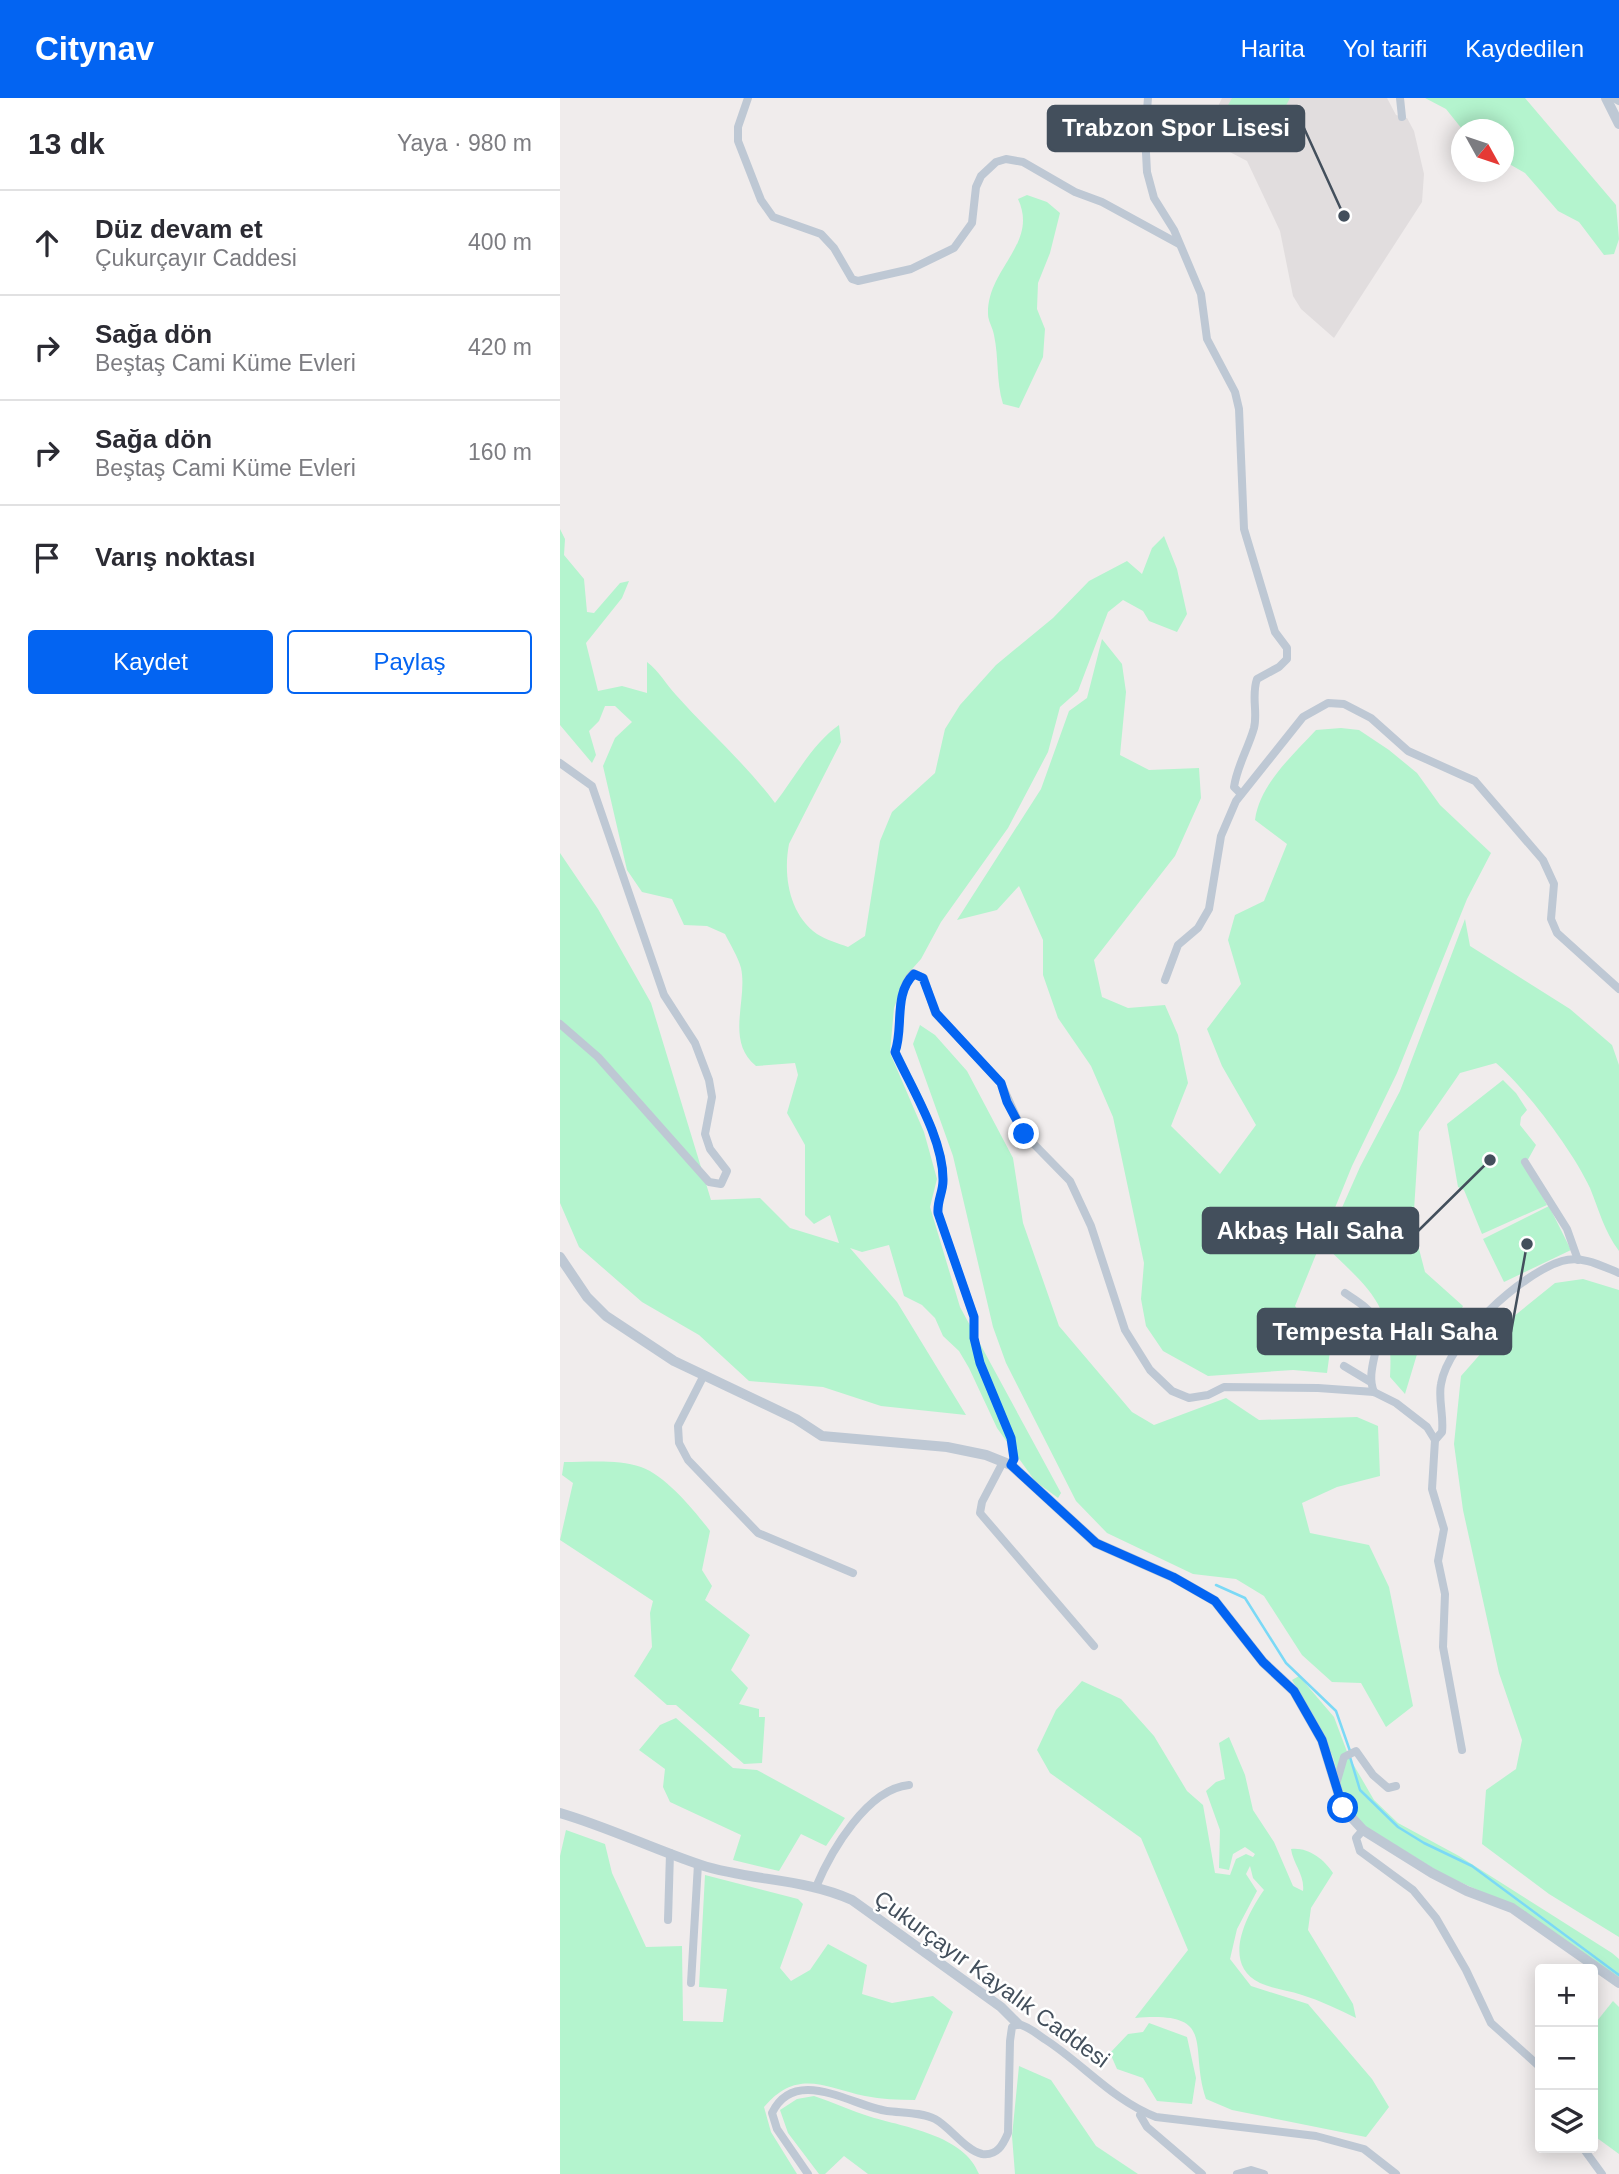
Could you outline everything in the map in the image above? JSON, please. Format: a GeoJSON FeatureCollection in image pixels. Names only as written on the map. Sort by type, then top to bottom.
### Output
{"type":"FeatureCollection","features":[{"type":"Feature","properties":{"kind":"street"},"geometry":{"type":"LineString","coordinates":[[748,98],[738,127],[738,141],[761,200],[773,217],[821,234],[834,248],[852,279],[858,281],[911,269],[954,248],[972,223],[974,198],[981,176],[996,162],[1006,159],[1023,162],[1075,192],[1102,202],[1180,244]]}},
{"type":"Feature","properties":{"kind":"street"},"geometry":{"type":"LineString","coordinates":[[1148,98],[1145,134],[1147,172],[1154,198],[1180,244],[1201,293],[1207,339],[1235,392],[1240,409],[1244,529],[1275,632],[1287,648],[1287,659],[1279,667],[1257,679],[1253,691],[1255,726],[1236,773],[1234,787],[1241,794]]}},
{"type":"Feature","properties":{"kind":"street"},"geometry":{"type":"LineString","coordinates":[[1400,98],[1402,117]]}},
{"type":"Feature","properties":{"kind":"street"},"geometry":{"type":"LineString","coordinates":[[1606,98],[1619,124]]}},
{"type":"Feature","properties":{"kind":"street"},"geometry":{"type":"LineString","coordinates":[[1614,98],[1619,102]]}},
{"type":"Feature","properties":{"kind":"street"},"geometry":{"type":"LineString","coordinates":[[1165,980],[1178,945],[1198,928],[1209,909],[1222,836],[1241,794],[1303,718],[1328,703],[1353,709],[1371,718],[1408,751],[1475,781],[1543,859],[1554,884],[1551,919],[1557,933],[1619,989]]}},
{"type":"Feature","properties":{"kind":"street"},"geometry":{"type":"LineString","coordinates":[[560,764],[592,786],[664,995],[695,1043],[712,1097],[705,1134],[710,1149],[727,1171],[721,1184],[709,1182],[598,1057],[560,1024]]}},
{"type":"Feature","properties":{"kind":"street"},"geometry":{"type":"LineString","coordinates":[[1094,1646],[980,1513],[982,1502],[1007,1463],[1014,1459],[1011,1438],[980,1363],[974,1338],[974,1317],[938,1213],[937,1200],[943,1183],[941,1164],[920,1104],[895,1052],[900,1039],[901,1001],[914,974],[923,978],[936,1013],[1001,1083],[1007,1102],[1024,1134],[1070,1181],[1091,1226],[1125,1330],[1150,1370],[1172,1391],[1189,1398],[1208,1395],[1224,1387],[1318,1388],[1374,1392],[1396,1403],[1427,1427],[1435,1440],[1432,1489],[1444,1530],[1438,1560],[1445,1594],[1443,1647],[1462,1750]]}},
{"type":"Feature","properties":{"kind":"street"},"geometry":{"type":"LineString","coordinates":[[1525,1161],[1567,1229],[1578,1260]]}},
{"type":"Feature","properties":{"kind":"street"},"geometry":{"type":"LineString","coordinates":[[560,1256],[587,1297],[606,1316],[703,1377],[796,1419],[822,1436],[947,1447],[1007,1463],[1096,1543],[1173,1577],[1215,1601],[1263,1662],[1294,1691],[1322,1740],[1337,1781],[1343,1808],[1363,1830],[1444,1879],[1512,1908],[1619,1983]]}},
{"type":"Feature","properties":{"kind":"street"},"geometry":{"type":"LineString","coordinates":[[1435,1440],[1442,1432],[1441,1383],[1450,1359],[1471,1330],[1504,1295],[1563,1261],[1587,1260],[1619,1273]]}},
{"type":"Feature","properties":{"kind":"street"},"geometry":{"type":"LineString","coordinates":[[1345,1293],[1375,1320],[1377,1334],[1369,1381],[1374,1392]]}},
{"type":"Feature","properties":{"kind":"street"},"geometry":{"type":"LineString","coordinates":[[1344,1366],[1369,1381]]}},
{"type":"Feature","properties":{"kind":"street"},"geometry":{"type":"LineString","coordinates":[[703,1377],[678,1426],[679,1443],[688,1460],[758,1533],[853,1573]]}},
{"type":"Feature","properties":{"kind":"street"},"geometry":{"type":"LineString","coordinates":[[1337,1781],[1344,1757],[1356,1751],[1378,1781],[1388,1788],[1396,1786]]}},
{"type":"Feature","properties":{"kind":"street"},"geometry":{"type":"LineString","coordinates":[[816,1887],[829,1857],[861,1815],[894,1787],[909,1785]]}},
{"type":"Feature","properties":{"kind":"street","name":"Çukurçayır Kayalık Caddesi"},"geometry":{"type":"LineString","coordinates":[[560,1813],[698,1864],[816,1887],[852,1900],[1001,2007],[1018,2024],[1072,2057],[1120,2098],[1143,2112],[1156,2117],[1316,2136],[1364,2149],[1396,2174]]}},
{"type":"Feature","properties":{"kind":"street"},"geometry":{"type":"LineString","coordinates":[[1363,1830],[1356,1838],[1360,1851],[1420,1900],[1436,1918],[1466,1970],[1491,2023],[1535,2063]]}},
{"type":"Feature","properties":{"kind":"street"},"geometry":{"type":"LineString","coordinates":[[668,1920],[670,1853]]}},
{"type":"Feature","properties":{"kind":"street"},"geometry":{"type":"LineString","coordinates":[[691,1983],[698,1864]]}},
{"type":"Feature","properties":{"kind":"street"},"geometry":{"type":"LineString","coordinates":[[808,2174],[777,2129],[772,2113],[782,2101],[805,2088],[836,2094],[885,2111],[933,2118],[975,2151],[984,2154],[995,2152],[1003,2146],[1008,2133],[1010,2041],[1012,2027],[1018,2024]]}},
{"type":"Feature","properties":{"kind":"street"},"geometry":{"type":"LineString","coordinates":[[1143,2112],[1140,2115],[1147,2127],[1202,2174]]}},
{"type":"Feature","properties":{"kind":"street"},"geometry":{"type":"LineString","coordinates":[[1587,2153],[1602,2174]]}},
{"type":"Feature","properties":{"kind":"street"},"geometry":{"type":"LineString","coordinates":[[1237,2174],[1251,2170],[1264,2174]]}},
{"type":"Feature","properties":{"kind":"shaded area"},"geometry":{"type":"Polygon","coordinates":[[[1222,98],[1387,98],[1396,115],[1407,118],[1414,131],[1424,174],[1422,202],[1334,338],[1301,309],[1293,296],[1280,231],[1247,161],[1203,138],[1222,98]]]}},
{"type":"Feature","properties":{"kind":"green space"},"geometry":{"type":"Polygon","coordinates":[[[1232,98],[1290,98],[1262,150],[1217,125],[1232,98]]]}},
{"type":"Feature","properties":{"kind":"green space"},"geometry":{"type":"Polygon","coordinates":[[[1425,98],[1525,98],[1616,205],[1619,239],[1614,254],[1604,255],[1579,222],[1558,211],[1525,173],[1514,167],[1514,119],[1454,119],[1446,109],[1425,98]]]}},
{"type":"Feature","properties":{"kind":"green space"},"geometry":{"type":"Polygon","coordinates":[[[1027,195],[1047,202],[1060,213],[1050,253],[1038,283],[1037,309],[1045,329],[1043,357],[1019,408],[1003,404],[996,344],[988,314],[995,283],[1022,229],[1023,215],[1018,199],[1027,195]]]}},
{"type":"Feature","properties":{"kind":"green space"},"geometry":{"type":"Polygon","coordinates":[[[560,529],[565,539],[564,555],[584,579],[587,612],[594,613],[620,583],[629,581],[622,598],[586,643],[598,691],[622,686],[647,693],[647,662],[775,803],[812,751],[839,725],[841,742],[789,844],[787,868],[790,893],[800,916],[817,934],[848,947],[865,936],[880,841],[892,812],[935,773],[945,729],[960,705],[996,665],[1053,618],[1089,581],[1127,561],[1142,574],[1152,548],[1164,536],[1177,569],[1187,614],[1177,632],[1149,621],[1143,611],[1123,600],[1108,612],[1078,691],[1060,707],[1048,752],[1008,828],[941,922],[921,959],[905,977],[894,1008],[890,1053],[924,1132],[937,1179],[930,1207],[960,1307],[1061,1493],[1058,1498],[1035,1481],[997,1428],[969,1368],[959,1351],[943,1336],[935,1318],[922,1305],[904,1296],[889,1245],[862,1252],[850,1248],[897,1302],[966,1415],[881,1406],[823,1387],[749,1381],[699,1335],[642,1302],[579,1247],[560,1203],[560,853],[598,909],[651,1003],[711,1200],[760,1198],[790,1228],[839,1243],[830,1215],[814,1224],[805,1215],[805,1145],[787,1113],[798,1075],[795,1063],[756,1066],[742,1045],[739,1032],[741,968],[725,934],[707,926],[684,925],[672,899],[642,892],[627,870],[603,766],[615,738],[632,722],[615,706],[605,706],[599,721],[589,731],[596,755],[592,763],[560,725],[560,529]]]}},
{"type":"Feature","properties":{"kind":"green space"},"geometry":{"type":"Polygon","coordinates":[[[1102,639],[1122,664],[1126,692],[1120,755],[1149,770],[1199,768],[1201,798],[1175,856],[1094,960],[1102,997],[1128,1008],[1165,1005],[1178,1035],[1188,1083],[1171,1126],[1220,1174],[1256,1125],[1222,1066],[1207,1029],[1241,984],[1228,940],[1235,915],[1264,901],[1287,844],[1255,820],[1263,794],[1287,760],[1316,730],[1359,730],[1417,773],[1440,805],[1491,853],[1467,899],[1397,1073],[1352,1166],[1295,1306],[1330,1351],[1327,1373],[1293,1370],[1208,1376],[1163,1351],[1146,1326],[1141,1299],[1144,1263],[1113,1117],[1091,1066],[1058,1018],[1043,975],[1043,940],[1019,886],[997,910],[957,920],[1041,789],[1069,711],[1087,698],[1102,639]]]}},
{"type":"Feature","properties":{"kind":"green space"},"geometry":{"type":"Polygon","coordinates":[[[1465,919],[1470,946],[1570,1009],[1612,1045],[1619,1065],[1619,1251],[1582,1173],[1548,1121],[1521,1088],[1496,1063],[1460,1073],[1419,1132],[1413,1226],[1425,1272],[1463,1306],[1442,1350],[1421,1341],[1405,1394],[1390,1377],[1388,1333],[1377,1302],[1356,1276],[1325,1246],[1360,1167],[1400,1091],[1465,919]]]}},
{"type":"Feature","properties":{"kind":"green space"},"geometry":{"type":"Polygon","coordinates":[[[920,1025],[935,1035],[967,1071],[1013,1158],[1023,1223],[1059,1326],[1132,1412],[1154,1425],[1226,1398],[1259,1420],[1357,1417],[1378,1426],[1380,1476],[1337,1487],[1302,1503],[1310,1533],[1369,1545],[1389,1587],[1413,1706],[1386,1727],[1361,1683],[1332,1682],[1302,1655],[1264,1596],[1236,1579],[1193,1574],[1107,1533],[1076,1501],[1006,1363],[993,1327],[953,1156],[913,1044],[920,1025]]]}},
{"type":"Feature","properties":{"kind":"green space"},"geometry":{"type":"Polygon","coordinates":[[[1503,1080],[1527,1110],[1521,1117],[1520,1125],[1536,1145],[1525,1165],[1547,1205],[1482,1234],[1464,1190],[1458,1187],[1447,1124],[1503,1080]]]}},
{"type":"Feature","properties":{"kind":"green space"},"geometry":{"type":"Polygon","coordinates":[[[1549,1206],[1571,1250],[1504,1282],[1483,1239],[1549,1206]]]}},
{"type":"Feature","properties":{"kind":"green space"},"geometry":{"type":"Polygon","coordinates":[[[1583,1279],[1619,1290],[1619,1937],[1549,1894],[1482,1844],[1486,1790],[1516,1769],[1522,1740],[1499,1673],[1463,1510],[1454,1444],[1461,1376],[1513,1317],[1555,1283],[1583,1279]]]}},
{"type":"Feature","properties":{"kind":"green space"},"geometry":{"type":"Polygon","coordinates":[[[564,1462],[623,1463],[650,1471],[679,1494],[710,1531],[702,1570],[712,1586],[705,1600],[750,1635],[731,1670],[748,1688],[739,1704],[759,1709],[759,1717],[765,1717],[762,1763],[744,1764],[676,1705],[667,1705],[634,1676],[652,1647],[650,1613],[653,1601],[560,1540],[573,1483],[562,1475],[564,1462]]]}},
{"type":"Feature","properties":{"kind":"green space"},"geometry":{"type":"Polygon","coordinates":[[[1299,1676],[1334,1717],[1349,1757],[1374,1800],[1398,1823],[1459,1856],[1612,1953],[1619,1959],[1619,1979],[1518,1908],[1444,1875],[1363,1825],[1345,1801],[1333,1757],[1319,1726],[1292,1680],[1299,1676]]]}},
{"type":"Feature","properties":{"kind":"green space"},"geometry":{"type":"Polygon","coordinates":[[[1082,1681],[1121,1699],[1154,1736],[1187,1791],[1203,1805],[1215,1873],[1230,1875],[1236,1859],[1246,1854],[1253,1857],[1255,1854],[1245,1847],[1233,1854],[1229,1870],[1219,1868],[1220,1830],[1206,1791],[1216,1782],[1225,1779],[1219,1743],[1229,1737],[1245,1775],[1253,1810],[1274,1842],[1293,1886],[1303,1891],[1291,1849],[1315,1855],[1333,1873],[1311,1908],[1308,1930],[1353,2004],[1356,2018],[1309,1997],[1265,1985],[1248,1975],[1239,1952],[1241,1939],[1250,1913],[1264,1890],[1253,1878],[1250,1866],[1246,1874],[1257,1891],[1237,1929],[1230,1959],[1251,1986],[1308,2004],[1372,2079],[1389,2107],[1366,2137],[1232,2110],[1206,2099],[1198,2048],[1190,2027],[1179,2020],[1161,2017],[1135,2018],[1188,1950],[1141,1838],[1050,1773],[1037,1750],[1056,1710],[1082,1681]]]}},
{"type":"Feature","properties":{"kind":"green space"},"geometry":{"type":"Polygon","coordinates":[[[676,1718],[733,1768],[757,1770],[845,1818],[826,1846],[801,1834],[779,1871],[733,1860],[741,1835],[670,1802],[663,1787],[665,1769],[639,1750],[660,1725],[676,1718]]]}},
{"type":"Feature","properties":{"kind":"green space"},"geometry":{"type":"Polygon","coordinates":[[[566,1830],[605,1844],[612,1873],[646,1947],[682,1946],[683,2021],[723,2022],[727,1989],[699,1987],[705,1875],[798,1899],[803,1904],[780,1968],[791,1981],[810,1970],[828,1944],[867,1965],[862,1994],[892,2003],[933,1996],[953,2012],[915,2100],[871,2097],[812,2084],[800,2084],[776,2095],[764,2107],[771,2132],[797,2174],[560,2174],[560,1856],[566,1830]]]}},
{"type":"Feature","properties":{"kind":"green space"},"geometry":{"type":"Polygon","coordinates":[[[1613,2001],[1619,2007],[1619,2154],[1598,2139],[1598,2020],[1613,2001]]]}},
{"type":"Feature","properties":{"kind":"green space"},"geometry":{"type":"Polygon","coordinates":[[[1149,2023],[1187,2037],[1196,2078],[1192,2104],[1157,2101],[1143,2078],[1117,2069],[1110,2053],[1128,2034],[1143,2032],[1149,2023]]]}},
{"type":"Feature","properties":{"kind":"green space"},"geometry":{"type":"Polygon","coordinates":[[[1019,2066],[1051,2080],[1096,2146],[1138,2174],[1015,2174],[1012,2136],[1019,2066]]]}},
{"type":"Feature","properties":{"kind":"green space"},"geometry":{"type":"Polygon","coordinates":[[[814,2096],[947,2141],[971,2161],[979,2174],[868,2174],[844,2156],[825,2174],[819,2174],[788,2133],[780,2110],[797,2099],[814,2096]]]}},
{"type":"Feature","properties":{"kind":"waterway"},"geometry":{"type":"LineString","coordinates":[[1216,1585],[1245,1598],[1286,1663],[1336,1711],[1350,1751]]}},
{"type":"Feature","properties":{"kind":"waterway"},"geometry":{"type":"LineString","coordinates":[[1350,1757],[1360,1790],[1398,1827],[1472,1866],[1619,1975]]}},
{"type":"Feature","properties":{"kind":"place","name":"Trabzon Spor Lisesi"},"geometry":{"type":"Point","coordinates":[1344,216]}},
{"type":"Feature","properties":{"kind":"place","name":"Akbaş Halı Saha"},"geometry":{"type":"Point","coordinates":[1490,1160]}},
{"type":"Feature","properties":{"kind":"place","name":"Tempesta Halı Saha"},"geometry":{"type":"Point","coordinates":[1527,1244]}},
{"type":"Feature","properties":{"kind":"route"},"geometry":{"type":"LineString","coordinates":[[1024,1134],[1007,1102],[1001,1083],[936,1013],[925,991],[923,978],[919,974],[910,976],[901,1001],[900,1039],[895,1052],[920,1104],[941,1164],[943,1183],[937,1200],[938,1213],[974,1317],[974,1338],[980,1363],[1011,1438],[1014,1459],[1011,1465],[1096,1543],[1173,1577],[1215,1601],[1235,1622],[1263,1662],[1294,1691],[1322,1740],[1334,1770],[1343,1808]]}}]}
